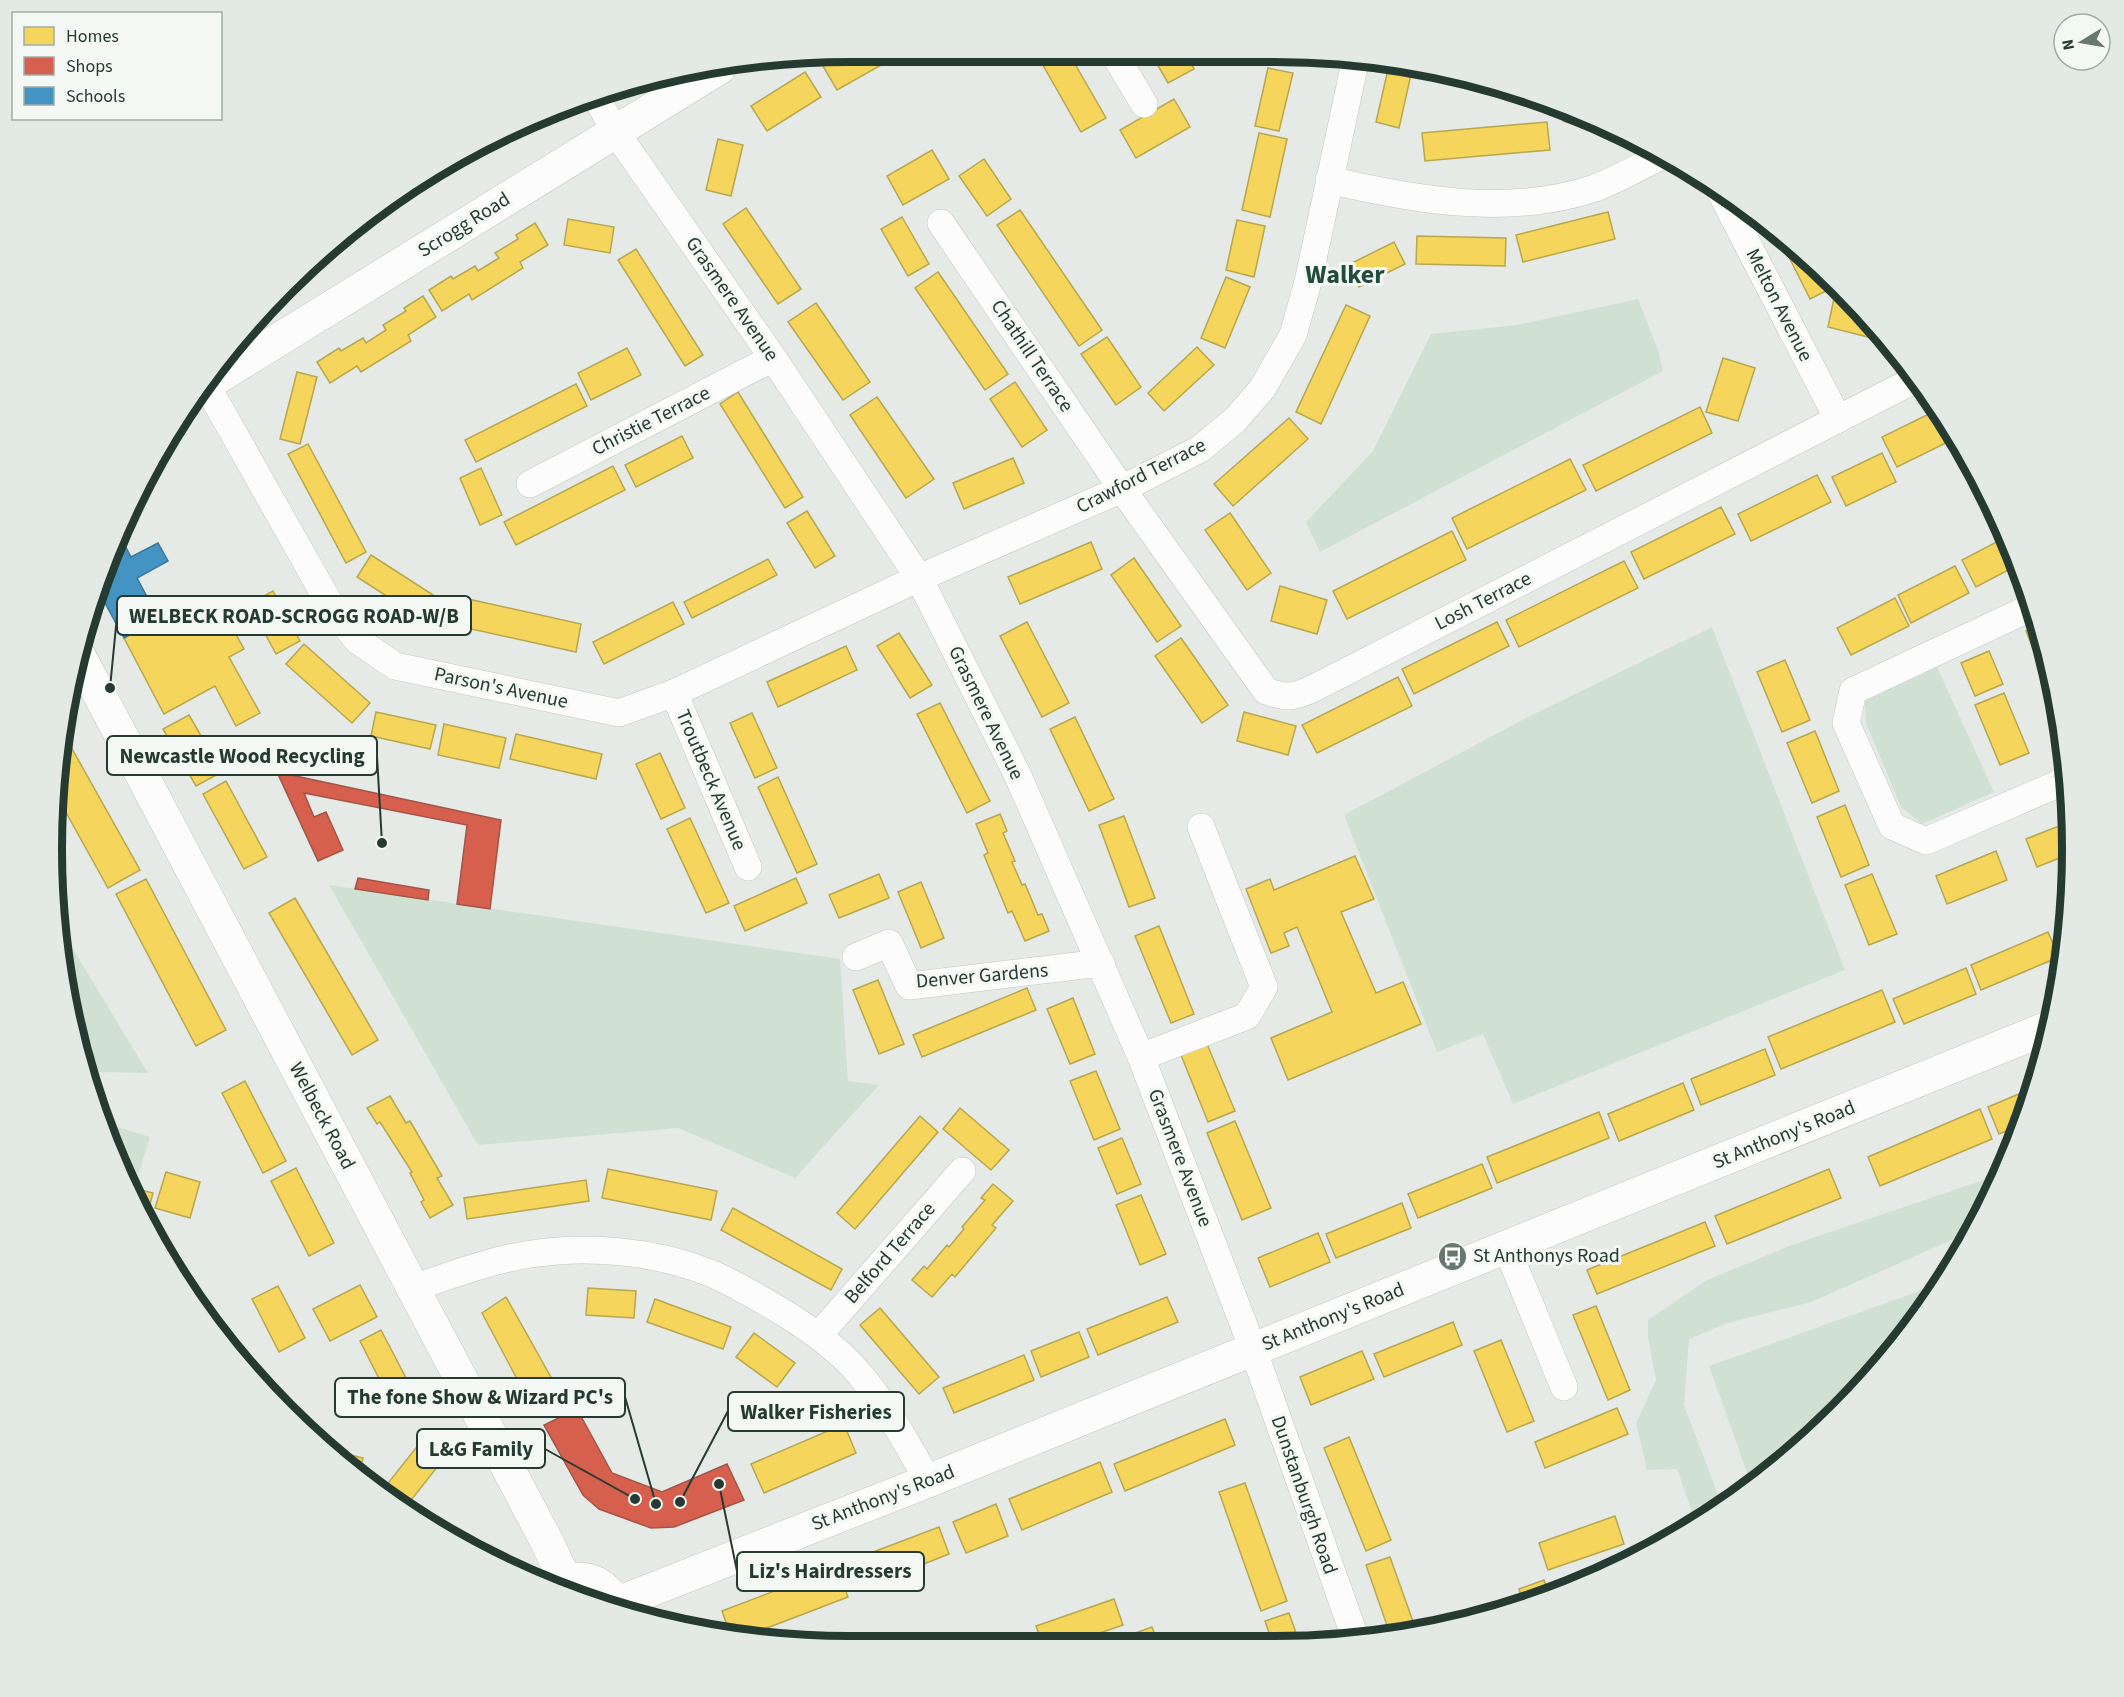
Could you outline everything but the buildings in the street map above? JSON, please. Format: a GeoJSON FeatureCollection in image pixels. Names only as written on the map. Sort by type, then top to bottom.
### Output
{"type":"FeatureCollection","features":[{"type":"Feature","properties":{"kind":"street"},"geometry":{"type":"LineString","coordinates":[[1119,62],[1144,104]]}},
{"type":"Feature","properties":{"kind":"street","name":"Crawford Terrace"},"geometry":{"type":"LineString","coordinates":[[919,578],[1122,489],[1200,449],[1235,420],[1262,389],[1293,335],[1308,282],[1354,66]]}},
{"type":"Feature","properties":{"kind":"street","name":"Scrogg Road"},"geometry":{"type":"LineString","coordinates":[[218,377],[708,75]]}},
{"type":"Feature","properties":{"kind":"street","name":"Grasmere Avenue"},"geometry":{"type":"LineString","coordinates":[[599,102],[615,131],[773,358],[919,578],[1018,776],[1101,963],[1141,1057],[1253,1349]]}},
{"type":"Feature","properties":{"kind":"street"},"geometry":{"type":"LineString","coordinates":[[1329,180],[1397,195],[1467,203],[1534,202],[1596,188],[1654,159]]}},
{"type":"Feature","properties":{"kind":"street","name":"Melton Avenue"},"geometry":{"type":"LineString","coordinates":[[1727,204],[1838,419]]}},
{"type":"Feature","properties":{"kind":"street","name":"Chathill Terrace"},"geometry":{"type":"LineString","coordinates":[[941,223],[1122,489]]}},
{"type":"Feature","properties":{"kind":"street","name":"Christie Terrace"},"geometry":{"type":"LineString","coordinates":[[530,484],[773,358]]}},
{"type":"Feature","properties":{"kind":"street","name":"Losh Terrace"},"geometry":{"type":"LineString","coordinates":[[1122,489],[1266,691],[1281,697],[1299,695],[1910,382]]}},
{"type":"Feature","properties":{"kind":"street","name":"Parson's Avenue"},"geometry":{"type":"LineString","coordinates":[[209,390],[331,606],[357,640],[395,666],[619,713],[674,693],[919,578]]}},
{"type":"Feature","properties":{"kind":"street"},"geometry":{"type":"LineString","coordinates":[[2025,610],[1853,691],[1846,723],[1892,826],[1926,841],[2060,783]]}},
{"type":"Feature","properties":{"kind":"street","name":"Welbeck Road"},"geometry":{"type":"LineString","coordinates":[[84,665],[547,1542],[559,1580]]}},
{"type":"Feature","properties":{"kind":"street","name":"Troutbeck Avenue"},"geometry":{"type":"LineString","coordinates":[[674,693],[748,867]]}},
{"type":"Feature","properties":{"kind":"street"},"geometry":{"type":"LineString","coordinates":[[1141,1057],[1247,1016],[1264,987],[1201,827]]}},
{"type":"Feature","properties":{"kind":"street","name":"Denver Gardens"},"geometry":{"type":"LineString","coordinates":[[856,957],[889,943],[909,986],[1101,963]]}},
{"type":"Feature","properties":{"kind":"street","name":"St Anthony's Road"},"geometry":{"type":"LineString","coordinates":[[624,1603],[2041,1031]]}},
{"type":"Feature","properties":{"kind":"street","name":"Belford Terrace"},"geometry":{"type":"LineString","coordinates":[[819,1335],[962,1171]]}},
{"type":"Feature","properties":{"kind":"street"},"geometry":{"type":"LineString","coordinates":[[1506,1246],[1564,1387]]}},
{"type":"Feature","properties":{"kind":"street"},"geometry":{"type":"LineString","coordinates":[[413,1288],[469,1269],[530,1254],[588,1250],[650,1256],[708,1273],[756,1296],[819,1335],[861,1376],[892,1417],[928,1481]]}},
{"type":"Feature","properties":{"kind":"street","name":"Dunstanburgh Road"},"geometry":{"type":"LineString","coordinates":[[1253,1349],[1353,1631]]}},
{"type":"Feature","properties":{"kind":"street"},"geometry":{"type":"LineString","coordinates":[[566,1583],[577,1579],[590,1580],[605,1589],[611,1599]]}},
{"type":"Feature","properties":{"kind":"green space"},"geometry":{"type":"Polygon","coordinates":[[[1638,299],[1658,350],[1663,371],[1320,552],[1306,522],[1373,451],[1431,334],[1517,325],[1638,299]]]}},
{"type":"Feature","properties":{"kind":"green space"},"geometry":{"type":"Polygon","coordinates":[[[1712,627],[1845,970],[1513,1104],[1483,1034],[1437,1052],[1344,815],[1526,718],[1712,627]]]}},
{"type":"Feature","properties":{"kind":"green space"},"geometry":{"type":"Polygon","coordinates":[[[1937,667],[1994,792],[1922,824],[1901,807],[1866,723],[1865,701],[1937,667]]]}},
{"type":"Feature","properties":{"kind":"green space"},"geometry":{"type":"Polygon","coordinates":[[[329,885],[840,959],[848,1081],[879,1085],[795,1178],[678,1128],[478,1145],[329,885]]]}},
{"type":"Feature","properties":{"kind":"green space"},"geometry":{"type":"Polygon","coordinates":[[[67,939],[148,1073],[94,1072],[77,1002],[67,939]]]}},
{"type":"Feature","properties":{"kind":"green space"},"geometry":{"type":"Polygon","coordinates":[[[112,1126],[150,1137],[139,1173],[131,1171],[112,1126]]]}},
{"type":"Feature","properties":{"kind":"green space"},"geometry":{"type":"Polygon","coordinates":[[[1990,1178],[1960,1236],[1811,1302],[1728,1323],[1689,1339],[1684,1405],[1719,1498],[1693,1515],[1677,1469],[1647,1470],[1636,1423],[1656,1380],[1648,1338],[1648,1320],[1707,1280],[1792,1245],[1990,1178]]]}},
{"type":"Feature","properties":{"kind":"green space"},"geometry":{"type":"Polygon","coordinates":[[[1929,1288],[1900,1328],[1832,1405],[1749,1478],[1709,1366],[1929,1288]]]}},
{"type":"Feature","properties":{"kind":"place","name":"WELBECK ROAD-SCROGG ROAD-W/B"},"geometry":{"type":"Point","coordinates":[110,688]}},
{"type":"Feature","properties":{"kind":"place","name":"Newcastle Wood Recycling"},"geometry":{"type":"Point","coordinates":[382,843]}},
{"type":"Feature","properties":{"kind":"place","name":"St Anthonys Road"},"geometry":{"type":"Point","coordinates":[1452,1256]}},
{"type":"Feature","properties":{"kind":"place","name":"Liz's Hairdressers"},"geometry":{"type":"Point","coordinates":[719,1484]}},
{"type":"Feature","properties":{"kind":"place","name":"L&G Family"},"geometry":{"type":"Point","coordinates":[635,1499]}},
{"type":"Feature","properties":{"kind":"place","name":"Walker Fisheries"},"geometry":{"type":"Point","coordinates":[680,1502]}},
{"type":"Feature","properties":{"kind":"place","name":"The fone Show & Wizard PC's"},"geometry":{"type":"Point","coordinates":[656,1504]}},
{"type":"Feature","properties":{"kind":"district","name":"Walker"},"geometry":{"type":"Point","coordinates":[1345,274]}}]}
